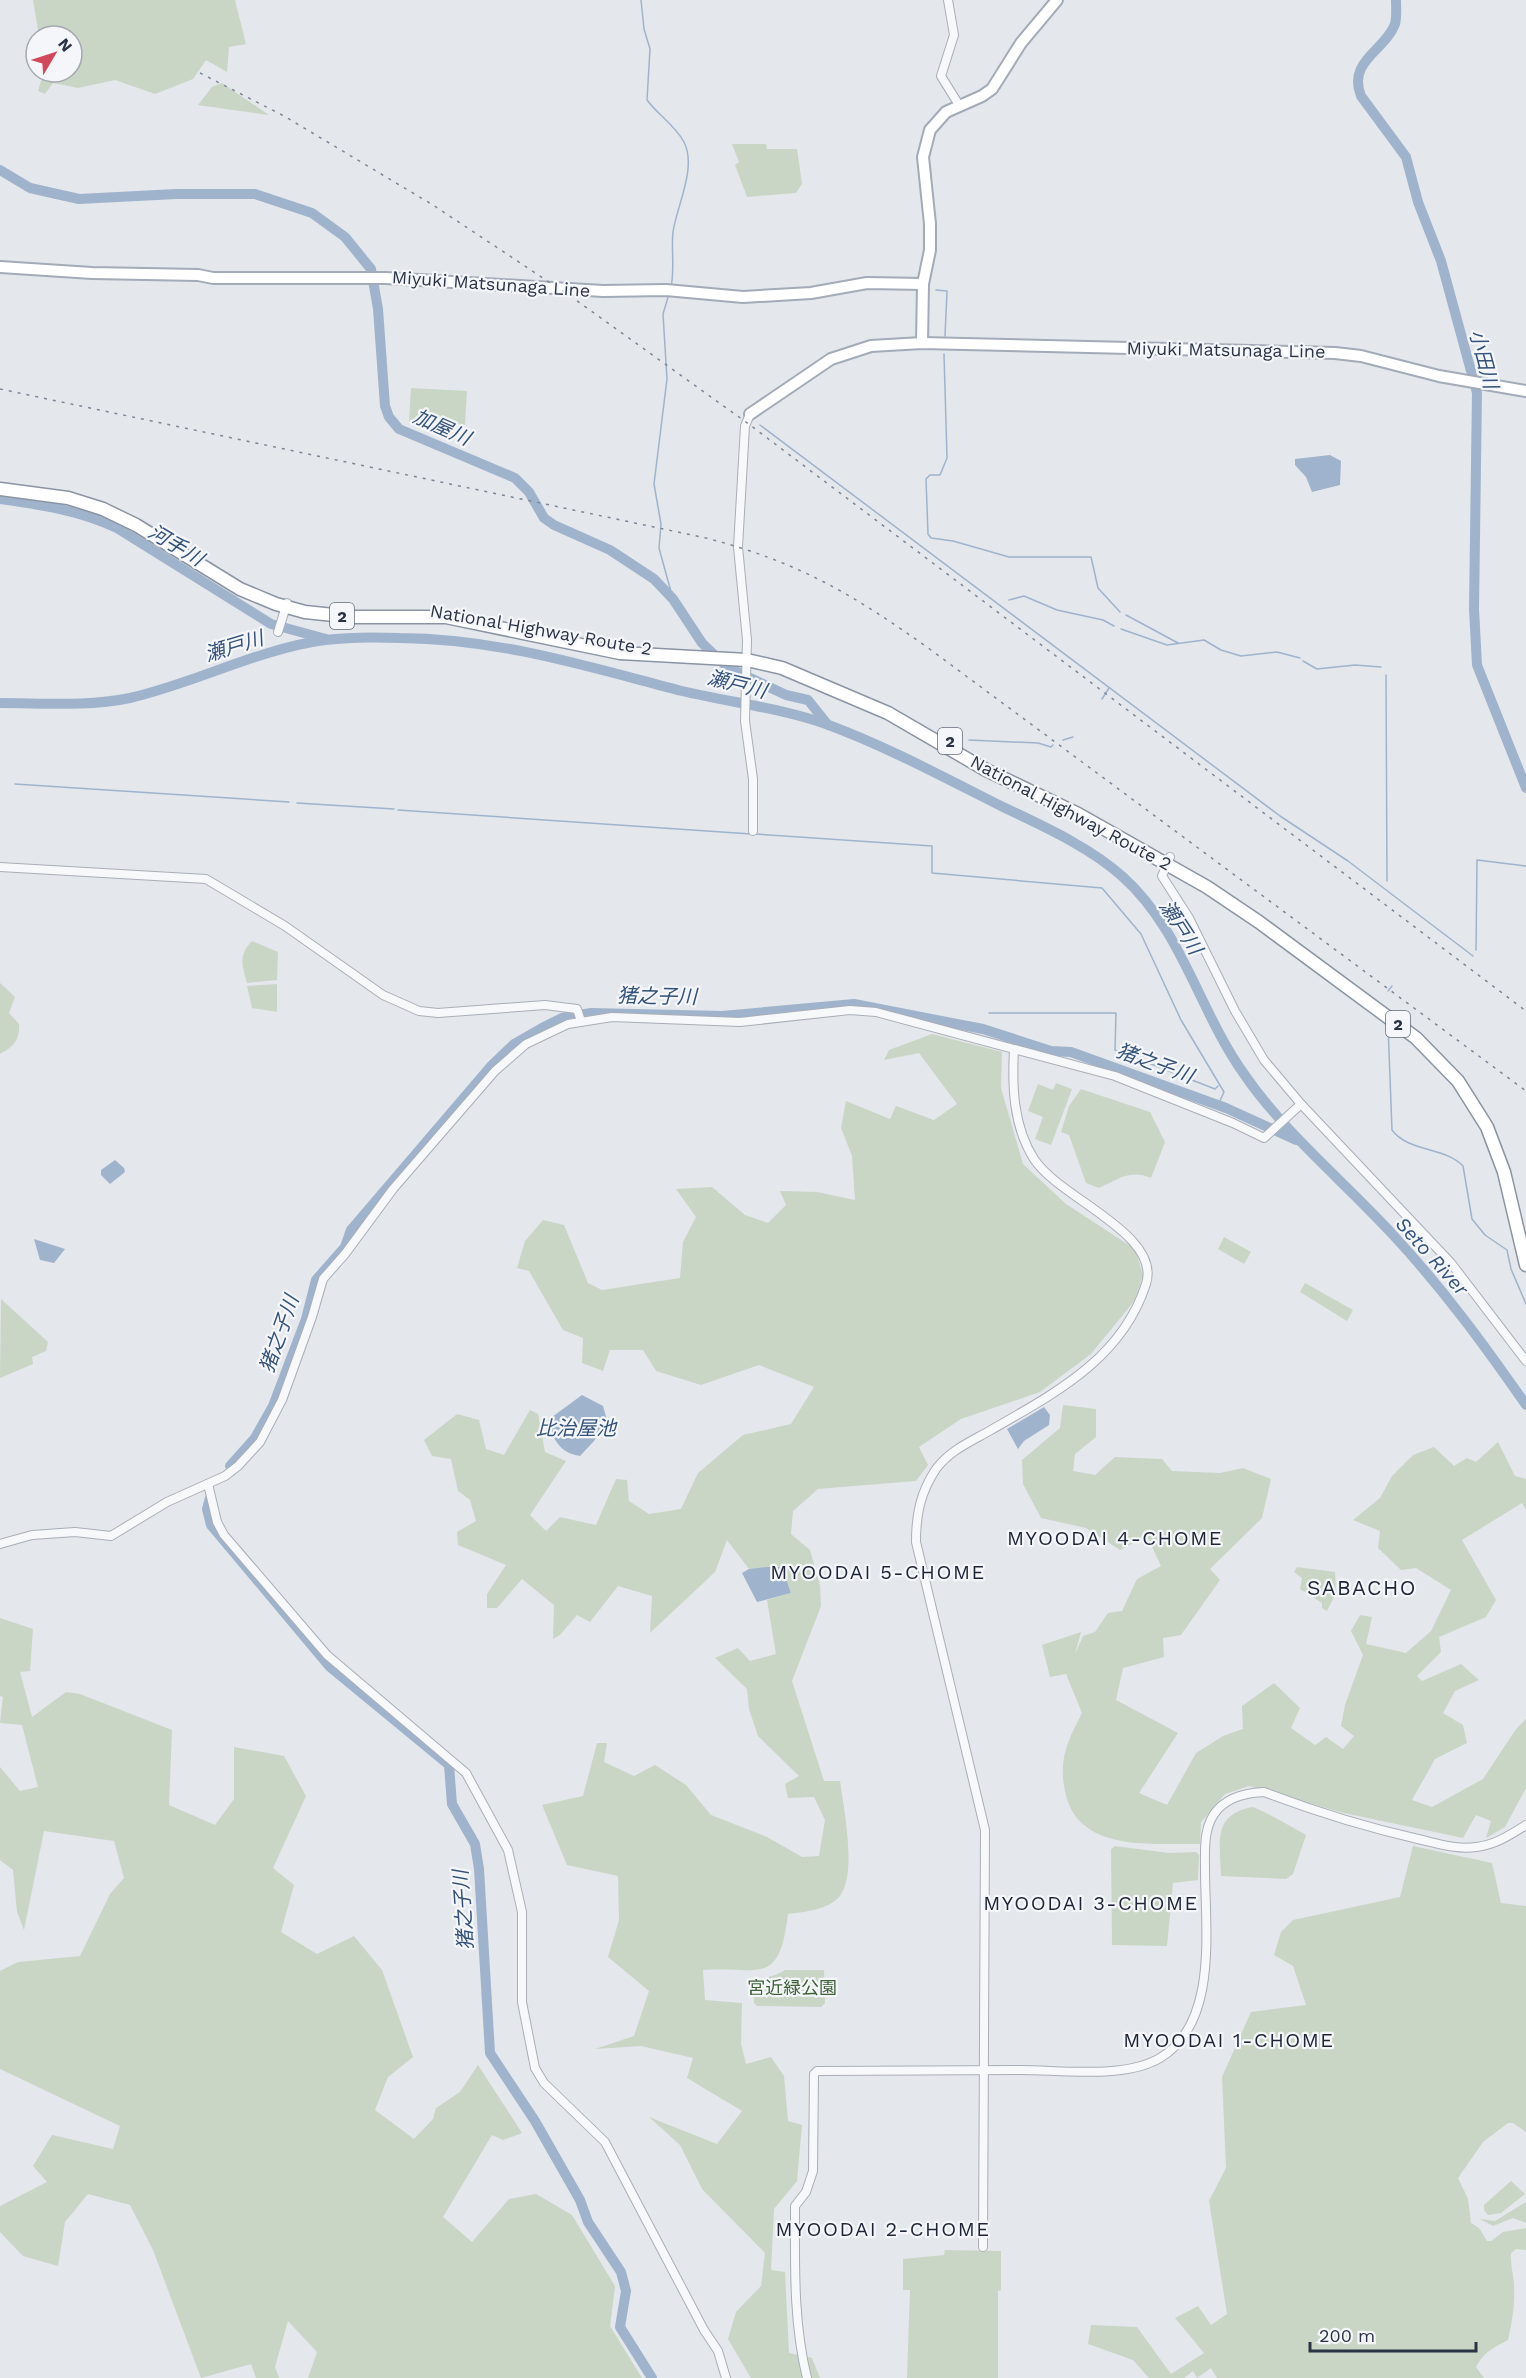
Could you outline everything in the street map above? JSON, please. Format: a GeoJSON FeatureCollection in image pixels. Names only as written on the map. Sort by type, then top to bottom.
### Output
{"type":"FeatureCollection","features":[{"type":"Feature","properties":{"kind":"highway","name":"National Highway Route 2"},"geometry":{"type":"LineString","coordinates":[[0,483],[69,492],[105,503],[138,520],[285,608]]}},
{"type":"Feature","properties":{"kind":"highway","name":"National Highway Route 2"},"geometry":{"type":"LineString","coordinates":[[0,489],[68,498],[103,509],[136,525],[240,589],[285,608],[446,611],[620,646],[724,656],[799,667],[892,708],[982,761],[1073,805],[1247,904],[1394,1013],[1446,1056],[1476,1093],[1498,1135],[1511,1171],[1526,1234]]}},
{"type":"Feature","properties":{"kind":"highway","name":"National Highway Route 2"},"geometry":{"type":"LineString","coordinates":[[1168,861],[1259,922],[1416,1038],[1440,1061],[1470,1097],[1492,1137],[1506,1179],[1526,1265]]}},
{"type":"Feature","properties":{"kind":"main road"},"geometry":{"type":"LineString","coordinates":[[922,343],[923,284],[930,241],[923,171],[925,144],[938,118],[992,89],[1021,43],[1057,0]]}},
{"type":"Feature","properties":{"kind":"main road","name":"Miyuki Matsunaga Line"},"geometry":{"type":"LineString","coordinates":[[0,267],[92,273],[198,274],[213,278],[372,278],[603,291],[671,291],[743,297],[811,293],[867,283],[923,284]]}},
{"type":"Feature","properties":{"kind":"main road","name":"Miyuki Matsunaga Line"},"geometry":{"type":"LineString","coordinates":[[750,414],[831,359],[871,345],[922,343],[1335,353],[1526,391]]}},
{"type":"Feature","properties":{"kind":"street"},"geometry":{"type":"LineString","coordinates":[[948,0],[954,35],[941,76],[959,105]]}},
{"type":"Feature","properties":{"kind":"street"},"geometry":{"type":"LineString","coordinates":[[750,414],[745,426],[738,547],[747,661],[745,721],[753,779],[753,831]]}},
{"type":"Feature","properties":{"kind":"street"},"geometry":{"type":"LineString","coordinates":[[279,630],[285,608]]}},
{"type":"Feature","properties":{"kind":"street"},"geometry":{"type":"LineString","coordinates":[[1168,861],[1163,872],[1164,880],[1189,918],[1248,1036],[1300,1105],[1451,1263],[1526,1361]]}},
{"type":"Feature","properties":{"kind":"street"},"geometry":{"type":"LineString","coordinates":[[0,867],[206,879],[285,926],[383,995],[419,1011],[438,1013],[561,1005],[580,1017]]}},
{"type":"Feature","properties":{"kind":"street"},"geometry":{"type":"LineString","coordinates":[[0,1544],[32,1535],[75,1532],[111,1536],[167,1502],[225,1476],[238,1466],[266,1432],[306,1335],[319,1286],[365,1223],[506,1060],[536,1038],[580,1017],[740,1022],[860,1010],[924,1023],[1115,1076],[1233,1123],[1264,1138],[1300,1105]]}},
{"type":"Feature","properties":{"kind":"street"},"geometry":{"type":"LineString","coordinates":[[983,2247],[985,1830],[916,1542],[918,1506],[937,1468],[956,1450],[1053,1395],[1094,1363],[1129,1324],[1148,1274],[1145,1260],[1135,1241],[1057,1184],[1042,1170],[1028,1148],[1015,1108],[1014,1048]]}},
{"type":"Feature","properties":{"kind":"street"},"geometry":{"type":"LineString","coordinates":[[208,1484],[217,1522],[224,1535],[327,1655],[466,1773],[508,1850],[522,1912],[522,2002],[535,2068],[544,2083],[605,2142],[704,2330],[713,2341],[726,2378]]}},
{"type":"Feature","properties":{"kind":"street"},"geometry":{"type":"LineString","coordinates":[[807,2378],[798,2342],[795,2306],[795,2206],[806,2192],[813,2171],[814,2074],[817,2071],[1128,2068],[1159,2059],[1173,2049],[1195,2019],[1203,1978],[1205,1847],[1208,1827],[1218,1809],[1232,1798],[1247,1793],[1264,1792],[1373,1828],[1454,1846],[1474,1848],[1505,1839],[1526,1825]]}},
{"type":"Feature","properties":{"kind":"green space"},"geometry":{"type":"Polygon","coordinates":[[[33,0],[235,0],[246,44],[229,47],[227,72],[206,60],[193,79],[155,94],[115,80],[78,88],[58,84],[84,84],[84,24],[37,24],[33,0]]]}},
{"type":"Feature","properties":{"kind":"green space"},"geometry":{"type":"Polygon","coordinates":[[[222,83],[269,115],[198,105],[212,87],[222,83]]]}},
{"type":"Feature","properties":{"kind":"green space"},"geometry":{"type":"Polygon","coordinates":[[[40,84],[52,84],[45,94],[38,91],[40,84]]]}},
{"type":"Feature","properties":{"kind":"green space"},"geometry":{"type":"Polygon","coordinates":[[[732,144],[766,144],[767,149],[797,149],[802,184],[796,193],[747,197],[735,165],[739,162],[732,144]]]}},
{"type":"Feature","properties":{"kind":"green space"},"geometry":{"type":"Polygon","coordinates":[[[411,388],[467,391],[465,425],[409,422],[411,388]]]}},
{"type":"Feature","properties":{"kind":"green space"},"geometry":{"type":"Polygon","coordinates":[[[252,941],[278,952],[277,980],[247,983],[242,961],[252,941]]]}},
{"type":"Feature","properties":{"kind":"green space"},"geometry":{"type":"Polygon","coordinates":[[[0,983],[15,997],[9,1013],[19,1024],[19,1030],[15,1042],[0,1054],[0,983]]]}},
{"type":"Feature","properties":{"kind":"green space"},"geometry":{"type":"Polygon","coordinates":[[[277,984],[277,1012],[252,1008],[247,986],[277,984]]]}},
{"type":"Feature","properties":{"kind":"green space"},"geometry":{"type":"Polygon","coordinates":[[[932,1034],[1002,1052],[1001,1088],[1023,1164],[1066,1204],[1135,1249],[1143,1275],[1135,1300],[1091,1354],[1040,1392],[961,1419],[919,1447],[928,1465],[916,1481],[818,1489],[793,1511],[791,1534],[810,1550],[820,1585],[821,1606],[792,1681],[824,1781],[840,1781],[849,1857],[845,1886],[835,1901],[809,1911],[788,1914],[779,1953],[772,1963],[764,1968],[753,1970],[703,1970],[705,2000],[742,2003],[741,2044],[746,2064],[771,2057],[784,2076],[788,2121],[802,2125],[797,2181],[774,2209],[771,2270],[785,2272],[789,2353],[812,2358],[820,2378],[751,2378],[728,2339],[736,2312],[761,2286],[765,2253],[702,2189],[680,2145],[649,2117],[717,2144],[742,2111],[687,2078],[693,2058],[641,2046],[595,2049],[634,2036],[649,1991],[608,1957],[619,1920],[618,1876],[567,1865],[542,1805],[583,1796],[597,1743],[607,1743],[604,1762],[634,1776],[655,1765],[686,1785],[711,1815],[767,1837],[802,1857],[819,1856],[825,1820],[814,1797],[788,1798],[785,1784],[799,1776],[758,1736],[749,1709],[747,1689],[715,1658],[738,1648],[750,1661],[776,1654],[767,1600],[791,1593],[782,1567],[749,1569],[727,1540],[715,1572],[650,1633],[652,1596],[618,1586],[590,1622],[577,1615],[560,1635],[553,1639],[554,1605],[522,1579],[497,1608],[487,1608],[487,1594],[506,1565],[458,1545],[457,1532],[476,1521],[470,1500],[458,1491],[451,1459],[432,1456],[424,1440],[457,1414],[479,1420],[486,1449],[504,1455],[530,1410],[538,1414],[545,1452],[566,1461],[530,1515],[546,1531],[560,1517],[596,1525],[616,1479],[627,1480],[629,1501],[649,1514],[681,1509],[698,1473],[743,1435],[791,1424],[814,1387],[759,1365],[701,1385],[656,1371],[643,1350],[610,1350],[603,1371],[582,1363],[583,1338],[563,1330],[529,1271],[517,1268],[525,1241],[543,1220],[564,1225],[588,1283],[602,1290],[680,1278],[683,1242],[696,1217],[676,1189],[712,1187],[745,1215],[768,1223],[786,1205],[780,1191],[817,1192],[855,1200],[852,1156],[841,1128],[846,1101],[890,1119],[896,1106],[934,1120],[957,1104],[919,1053],[884,1060],[889,1050],[932,1034]]]}},
{"type":"Feature","properties":{"kind":"green space"},"geometry":{"type":"Polygon","coordinates":[[[1056,1083],[1072,1089],[1051,1145],[1035,1139],[1043,1117],[1028,1111],[1038,1084],[1053,1090],[1056,1083]]]}},
{"type":"Feature","properties":{"kind":"green space"},"geometry":{"type":"Polygon","coordinates":[[[1081,1089],[1150,1112],[1165,1142],[1151,1178],[1144,1175],[1131,1175],[1099,1188],[1086,1183],[1069,1135],[1061,1132],[1069,1106],[1081,1089]]]}},
{"type":"Feature","properties":{"kind":"green space"},"geometry":{"type":"Polygon","coordinates":[[[1224,1237],[1251,1252],[1244,1264],[1218,1249],[1224,1237]]]}},
{"type":"Feature","properties":{"kind":"green space"},"geometry":{"type":"Polygon","coordinates":[[[1305,1283],[1353,1310],[1347,1321],[1300,1292],[1305,1283]]]}},
{"type":"Feature","properties":{"kind":"green space"},"geometry":{"type":"Polygon","coordinates":[[[1,1299],[48,1342],[46,1351],[32,1357],[33,1364],[0,1378],[1,1299]]]}},
{"type":"Feature","properties":{"kind":"green space"},"geometry":{"type":"Polygon","coordinates":[[[1063,1405],[1096,1409],[1096,1437],[1075,1454],[1073,1471],[1095,1475],[1115,1457],[1162,1459],[1172,1471],[1220,1473],[1243,1468],[1271,1479],[1262,1518],[1210,1569],[1220,1580],[1181,1635],[1163,1638],[1164,1657],[1123,1668],[1116,1700],[1178,1733],[1139,1793],[1167,1805],[1196,1753],[1223,1736],[1243,1729],[1242,1706],[1274,1683],[1300,1708],[1291,1728],[1315,1745],[1326,1737],[1343,1749],[1354,1736],[1341,1726],[1345,1705],[1363,1655],[1351,1631],[1360,1615],[1372,1617],[1366,1644],[1406,1653],[1431,1631],[1451,1590],[1416,1568],[1401,1570],[1378,1548],[1380,1531],[1353,1520],[1380,1498],[1392,1476],[1413,1455],[1434,1447],[1454,1466],[1467,1458],[1476,1462],[1498,1442],[1515,1476],[1526,1479],[1526,1510],[1522,1503],[1462,1540],[1496,1600],[1486,1617],[1439,1637],[1441,1652],[1417,1676],[1422,1681],[1461,1664],[1479,1680],[1455,1691],[1443,1713],[1463,1725],[1467,1743],[1435,1759],[1412,1800],[1432,1807],[1483,1779],[1516,1729],[1526,1719],[1526,1788],[1505,1827],[1486,1838],[1491,1821],[1476,1815],[1463,1838],[1344,1813],[1249,1786],[1225,1794],[1201,1822],[1200,1844],[1139,1843],[1119,1840],[1100,1835],[1084,1825],[1072,1811],[1063,1780],[1066,1750],[1082,1713],[1066,1674],[1050,1677],[1042,1645],[1081,1632],[1075,1654],[1083,1636],[1095,1632],[1108,1613],[1122,1611],[1137,1579],[1161,1566],[1147,1536],[1120,1550],[1086,1528],[1041,1518],[1023,1484],[1022,1460],[1060,1428],[1063,1405]]]}},
{"type":"Feature","properties":{"kind":"green space"},"geometry":{"type":"Polygon","coordinates":[[[1297,1567],[1335,1572],[1336,1593],[1327,1611],[1322,1608],[1322,1603],[1300,1589],[1302,1578],[1294,1572],[1297,1567]]]}},
{"type":"Feature","properties":{"kind":"green space"},"geometry":{"type":"Polygon","coordinates":[[[0,1618],[33,1629],[30,1671],[20,1672],[32,1717],[66,1692],[80,1694],[172,1730],[169,1805],[215,1825],[234,1799],[234,1747],[284,1756],[306,1796],[273,1868],[294,1885],[281,1932],[317,1954],[354,1936],[382,1970],[413,2057],[388,2077],[375,2110],[414,2139],[433,2119],[436,2108],[460,2092],[478,2065],[522,2133],[503,2140],[492,2135],[443,2217],[472,2242],[509,2199],[536,2194],[572,2215],[615,2286],[610,2326],[642,2378],[308,2378],[317,2352],[288,2321],[275,2367],[279,2378],[256,2378],[251,2364],[201,2378],[153,2250],[130,2205],[88,2194],[65,2222],[58,2266],[23,2256],[0,2232],[0,2206],[47,2182],[33,2166],[52,2135],[113,2149],[120,2126],[0,2069],[0,1971],[18,1962],[80,1956],[110,1894],[124,1878],[114,1841],[44,1831],[24,1930],[17,1912],[13,1870],[0,1860],[0,1767],[20,1791],[38,1787],[22,1725],[0,1723],[3,1697],[0,1696],[0,1618]]]}},
{"type":"Feature","properties":{"kind":"green space"},"geometry":{"type":"Polygon","coordinates":[[[1253,1807],[1306,1835],[1293,1874],[1286,1879],[1221,1876],[1220,1842],[1225,1823],[1231,1816],[1253,1807]]]}},
{"type":"Feature","properties":{"kind":"green space"},"geometry":{"type":"Polygon","coordinates":[[[1115,1846],[1169,1853],[1196,1852],[1199,1855],[1198,1880],[1173,1883],[1167,1946],[1112,1945],[1111,1849],[1115,1846]]]}},
{"type":"Feature","properties":{"kind":"green space"},"geometry":{"type":"Polygon","coordinates":[[[1413,1846],[1492,1863],[1501,1903],[1526,1906],[1526,2132],[1513,2123],[1508,2123],[1483,2142],[1458,2178],[1468,2199],[1471,2223],[1479,2228],[1487,2241],[1491,2241],[1503,2232],[1526,2228],[1526,2250],[1516,2249],[1511,2253],[1514,2300],[1508,2340],[1489,2351],[1479,2362],[1476,2367],[1484,2378],[1217,2378],[1211,2368],[1197,2378],[1193,2371],[1184,2378],[1149,2378],[1133,2360],[1088,2344],[1091,2325],[1137,2327],[1171,2374],[1204,2353],[1175,2318],[1198,2306],[1211,2325],[1227,2314],[1209,2201],[1226,2168],[1222,2077],[1251,2012],[1306,2005],[1293,1966],[1274,1955],[1281,1932],[1293,1920],[1400,1897],[1413,1846]]]}},
{"type":"Feature","properties":{"kind":"green space","name":"宮近緑公園"},"geometry":{"type":"Polygon","coordinates":[[[785,1970],[824,1970],[825,2003],[821,2007],[757,2006],[754,2003],[753,1983],[785,1970]]]}},
{"type":"Feature","properties":{"kind":"green space"},"geometry":{"type":"Polygon","coordinates":[[[1511,2181],[1525,2194],[1501,2213],[1488,2215],[1484,2210],[1484,2205],[1511,2181]]]}},
{"type":"Feature","properties":{"kind":"green space"},"geometry":{"type":"Polygon","coordinates":[[[1526,2202],[1526,2223],[1513,2218],[1493,2226],[1480,2219],[1495,2221],[1526,2202]]]}},
{"type":"Feature","properties":{"kind":"green space"},"geometry":{"type":"Polygon","coordinates":[[[945,2250],[1001,2251],[1001,2290],[998,2291],[998,2378],[907,2378],[910,2290],[903,2290],[903,2259],[944,2255],[945,2250]]]}},
{"type":"Feature","properties":{"kind":"water"},"geometry":{"type":"Polygon","coordinates":[[[1330,455],[1341,461],[1340,485],[1312,492],[1306,477],[1295,465],[1295,459],[1330,455]]]}},
{"type":"Feature","properties":{"kind":"water"},"geometry":{"type":"Polygon","coordinates":[[[115,1160],[125,1172],[110,1184],[101,1175],[101,1170],[115,1160]]]}},
{"type":"Feature","properties":{"kind":"water"},"geometry":{"type":"Polygon","coordinates":[[[34,1239],[65,1249],[54,1263],[40,1260],[34,1239]]]}},
{"type":"Feature","properties":{"kind":"water","name":"比治屋池"},"geometry":{"type":"Polygon","coordinates":[[[582,1395],[603,1406],[607,1420],[594,1441],[580,1456],[567,1452],[558,1444],[548,1420],[582,1395]]]}},
{"type":"Feature","properties":{"kind":"water"},"geometry":{"type":"Polygon","coordinates":[[[1044,1407],[1050,1415],[1049,1425],[1024,1441],[1018,1449],[1007,1429],[1044,1407]]]}},
{"type":"Feature","properties":{"kind":"water"},"geometry":{"type":"Polygon","coordinates":[[[782,1567],[791,1593],[757,1602],[742,1573],[749,1569],[782,1567]]]}},
{"type":"Feature","properties":{"kind":"waterway"},"geometry":{"type":"LineString","coordinates":[[641,0],[644,29],[650,49],[647,100],[680,136],[687,152],[685,187],[673,232],[671,287]]}},
{"type":"Feature","properties":{"kind":"waterway","name":"小田川"},"geometry":{"type":"LineString","coordinates":[[1396,0],[1395,24],[1384,42],[1363,65],[1358,84],[1361,96],[1406,157],[1418,202],[1441,261],[1477,393],[1474,609],[1477,665],[1526,788]]}},
{"type":"Feature","properties":{"kind":"waterway","name":"加屋川"},"geometry":{"type":"LineString","coordinates":[[0,170],[30,188],[79,199],[176,194],[255,194],[312,213],[345,237],[371,269],[378,309],[385,406],[389,417],[399,429],[515,478],[529,492],[544,518],[554,525],[610,550],[654,579],[673,599],[702,643],[727,667],[786,695],[808,700],[828,725]]}},
{"type":"Feature","properties":{"kind":"waterway"},"geometry":{"type":"LineString","coordinates":[[936,290],[947,291],[945,336]]}},
{"type":"Feature","properties":{"kind":"waterway"},"geometry":{"type":"LineString","coordinates":[[669,294],[663,314],[667,379],[654,484],[661,524],[659,548],[673,599]]}},
{"type":"Feature","properties":{"kind":"waterway"},"geometry":{"type":"LineString","coordinates":[[944,354],[947,458],[940,475],[930,475],[926,479],[928,534],[931,538],[953,541],[1009,557],[1091,557],[1098,588],[1120,612]]}},
{"type":"Feature","properties":{"kind":"waterway"},"geometry":{"type":"LineString","coordinates":[[760,425],[1280,816],[1348,861],[1473,956]]}},
{"type":"Feature","properties":{"kind":"waterway","name":"河手川"},"geometry":{"type":"LineString","coordinates":[[0,499],[60,509],[117,528],[271,624],[326,639]]}},
{"type":"Feature","properties":{"kind":"waterway"},"geometry":{"type":"LineString","coordinates":[[1009,600],[1024,596],[1057,610],[1103,620],[1114,626]]}},
{"type":"Feature","properties":{"kind":"waterway"},"geometry":{"type":"LineString","coordinates":[[1126,615],[1178,643]]}},
{"type":"Feature","properties":{"kind":"waterway"},"geometry":{"type":"LineString","coordinates":[[1121,629],[1167,645],[1204,640],[1221,650],[1241,656],[1277,652],[1300,658]]}},
{"type":"Feature","properties":{"kind":"waterway","name":"瀬戸川"},"geometry":{"type":"LineString","coordinates":[[0,703],[81,704],[130,698],[155,692],[251,658],[300,644],[325,640],[372,637],[437,640],[473,643],[542,655],[682,691],[791,714],[826,724],[894,753],[1066,838],[1096,856],[1123,877],[1160,921],[1189,972],[1228,1050],[1260,1096],[1297,1138],[1413,1257],[1464,1319],[1526,1405]]}},
{"type":"Feature","properties":{"kind":"waterway"},"geometry":{"type":"LineString","coordinates":[[1303,661],[1317,669],[1355,665],[1381,667]]}},
{"type":"Feature","properties":{"kind":"waterway"},"geometry":{"type":"LineString","coordinates":[[1386,675],[1387,881]]}},
{"type":"Feature","properties":{"kind":"waterway"},"geometry":{"type":"LineString","coordinates":[[1102,699],[1109,688]]}},
{"type":"Feature","properties":{"kind":"waterway"},"geometry":{"type":"LineString","coordinates":[[1063,740],[1073,737]]}},
{"type":"Feature","properties":{"kind":"waterway"},"geometry":{"type":"LineString","coordinates":[[969,740],[1038,743],[1051,747],[1053,745]]}},
{"type":"Feature","properties":{"kind":"waterway"},"geometry":{"type":"LineString","coordinates":[[15,784],[289,802]]}},
{"type":"Feature","properties":{"kind":"waterway"},"geometry":{"type":"LineString","coordinates":[[297,803],[394,809]]}},
{"type":"Feature","properties":{"kind":"waterway"},"geometry":{"type":"LineString","coordinates":[[398,810],[751,834]]}},
{"type":"Feature","properties":{"kind":"waterway"},"geometry":{"type":"LineString","coordinates":[[755,834],[932,846],[932,873],[1102,888],[1141,934],[1181,1020],[1224,1092],[1218,1105]]}},
{"type":"Feature","properties":{"kind":"waterway"},"geometry":{"type":"LineString","coordinates":[[1476,950],[1477,860],[1526,866]]}},
{"type":"Feature","properties":{"kind":"waterway"},"geometry":{"type":"LineString","coordinates":[[1388,991],[1392,986]]}},
{"type":"Feature","properties":{"kind":"waterway","name":"猪之子川"},"geometry":{"type":"LineString","coordinates":[[230,1466],[255,1438],[273,1406],[306,1319],[316,1280],[345,1247],[351,1230],[492,1065],[514,1044],[562,1018],[591,1013],[722,1016],[854,1004],[983,1029],[1051,1051],[1071,1052],[1226,1108],[1296,1140]]}},
{"type":"Feature","properties":{"kind":"waterway"},"geometry":{"type":"LineString","coordinates":[[989,1013],[1116,1013],[1115,1050],[1215,1089],[1218,1086]]}},
{"type":"Feature","properties":{"kind":"waterway"},"geometry":{"type":"LineString","coordinates":[[1388,1025],[1392,1130],[1407,1142],[1447,1155],[1463,1166],[1472,1219],[1485,1235],[1507,1250],[1511,1269],[1526,1304]]}},
{"type":"Feature","properties":{"kind":"waterway","name":"猪之子川"},"geometry":{"type":"LineString","coordinates":[[210,1498],[207,1509],[211,1525],[330,1667],[449,1765],[452,1804],[475,1844],[479,1869],[490,2053],[535,2121],[580,2200],[588,2222],[621,2272],[626,2291],[620,2327],[652,2378]]}},
{"type":"Feature","properties":{"kind":"railway"},"geometry":{"type":"LineString","coordinates":[[200,73],[284,116],[433,205],[573,298],[746,422],[1526,1011]]}},
{"type":"Feature","properties":{"kind":"railway"},"geometry":{"type":"LineString","coordinates":[[0,389],[706,538],[739,547],[798,569],[850,597],[931,650],[1526,1091]]}},
{"type":"Feature","properties":{"kind":"district","name":"MYOODAI 4-CHOME"},"geometry":{"type":"Point","coordinates":[1115,1538]}},
{"type":"Feature","properties":{"kind":"district","name":"MYOODAI 5-CHOME"},"geometry":{"type":"Point","coordinates":[878,1572]}},
{"type":"Feature","properties":{"kind":"district","name":"SABACHO"},"geometry":{"type":"Point","coordinates":[1362,1588]}},
{"type":"Feature","properties":{"kind":"district","name":"MYOODAI 3-CHOME"},"geometry":{"type":"Point","coordinates":[1091,1903]}},
{"type":"Feature","properties":{"kind":"district","name":"MYOODAI 1-CHOME"},"geometry":{"type":"Point","coordinates":[1229,2040]}},
{"type":"Feature","properties":{"kind":"district","name":"MYOODAI 2-CHOME"},"geometry":{"type":"Point","coordinates":[883,2229]}},
{"type":"Feature","properties":{"kind":"water label","name":"Seto River"},"geometry":{"type":"Point","coordinates":[1432,1256]}}]}
